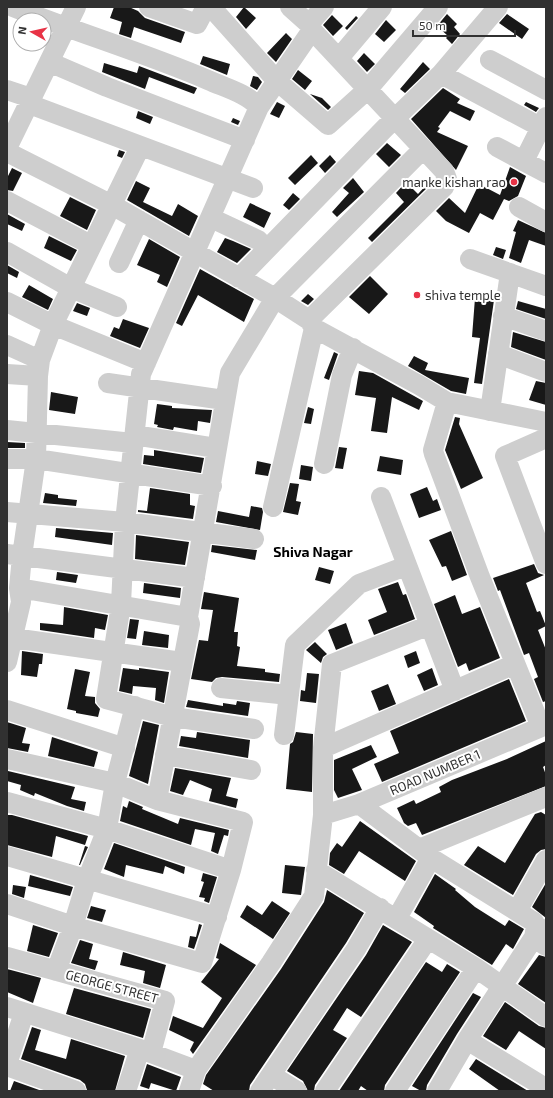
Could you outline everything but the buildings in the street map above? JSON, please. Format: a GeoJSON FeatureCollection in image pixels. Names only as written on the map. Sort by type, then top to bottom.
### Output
{"type":"FeatureCollection","features":[{"type":"Feature","properties":{"kind":"street"},"geometry":{"type":"LineString","coordinates":[[13,7],[66,29],[183,69],[250,98],[259,107]]}},
{"type":"Feature","properties":{"kind":"street"},"geometry":{"type":"LineString","coordinates":[[7,148],[76,7]]}},
{"type":"Feature","properties":{"kind":"street"},"geometry":{"type":"LineString","coordinates":[[149,7],[197,24],[206,7]]}},
{"type":"Feature","properties":{"kind":"street"},"geometry":{"type":"LineString","coordinates":[[211,7],[277,81],[328,125],[368,89],[438,7]]}},
{"type":"Feature","properties":{"kind":"street"},"geometry":{"type":"LineString","coordinates":[[273,507],[311,324],[444,187],[447,179],[444,171],[395,120],[311,27],[290,7]]}},
{"type":"Feature","properties":{"kind":"street"},"geometry":{"type":"LineString","coordinates":[[254,730],[173,717],[106,698],[121,604],[125,522],[141,374],[196,253],[259,107],[324,7]]}},
{"type":"Feature","properties":{"kind":"street"},"geometry":{"type":"LineString","coordinates":[[339,58],[382,7]]}},
{"type":"Feature","properties":{"kind":"street"},"geometry":{"type":"LineString","coordinates":[[239,278],[441,74],[498,7]]}},
{"type":"Feature","properties":{"kind":"street"},"geometry":{"type":"LineString","coordinates":[[490,60],[546,90]]}},
{"type":"Feature","properties":{"kind":"street"},"geometry":{"type":"LineString","coordinates":[[49,62],[107,87],[245,140]]}},
{"type":"Feature","properties":{"kind":"street"},"geometry":{"type":"LineString","coordinates":[[441,74],[544,125],[524,161]]}},
{"type":"Feature","properties":{"kind":"street"},"geometry":{"type":"LineString","coordinates":[[7,90],[140,147],[253,188]]}},
{"type":"Feature","properties":{"kind":"street"},"geometry":{"type":"LineString","coordinates":[[497,146],[546,173]]}},
{"type":"Feature","properties":{"kind":"street"},"geometry":{"type":"LineString","coordinates":[[140,147],[112,205],[90,245],[53,325],[39,368],[36,459],[28,515],[15,555],[16,596],[9,647],[113,652],[182,662]]}},
{"type":"Feature","properties":{"kind":"street"},"geometry":{"type":"LineString","coordinates":[[157,800],[190,624],[188,617],[212,486],[216,448],[230,373],[275,298],[423,149]]}},
{"type":"Feature","properties":{"kind":"street"},"geometry":{"type":"LineString","coordinates":[[7,152],[139,220],[275,298],[311,324],[447,402],[546,422]]}},
{"type":"Feature","properties":{"kind":"street"},"geometry":{"type":"LineString","coordinates":[[7,201],[90,245]]}},
{"type":"Feature","properties":{"kind":"street"},"geometry":{"type":"LineString","coordinates":[[519,207],[546,222]]}},
{"type":"Feature","properties":{"kind":"street"},"geometry":{"type":"LineString","coordinates":[[211,218],[258,240],[267,249]]}},
{"type":"Feature","properties":{"kind":"street"},"geometry":{"type":"LineString","coordinates":[[119,263],[139,220]]}},
{"type":"Feature","properties":{"kind":"street"},"geometry":{"type":"LineString","coordinates":[[7,252],[71,288],[117,307]]}},
{"type":"Feature","properties":{"kind":"street"},"geometry":{"type":"LineString","coordinates":[[470,259],[546,286]]}},
{"type":"Feature","properties":{"kind":"street"},"geometry":{"type":"LineString","coordinates":[[490,411],[510,273]]}},
{"type":"Feature","properties":{"kind":"street"},"geometry":{"type":"LineString","coordinates":[[7,302],[53,325],[146,363]]}},
{"type":"Feature","properties":{"kind":"street"},"geometry":{"type":"LineString","coordinates":[[503,316],[546,331]]}},
{"type":"Feature","properties":{"kind":"street"},"geometry":{"type":"LineString","coordinates":[[7,345],[39,368]]}},
{"type":"Feature","properties":{"kind":"street"},"geometry":{"type":"LineString","coordinates":[[324,464],[342,375],[354,348]]}},
{"type":"Feature","properties":{"kind":"street"},"geometry":{"type":"LineString","coordinates":[[498,354],[546,372]]}},
{"type":"Feature","properties":{"kind":"street"},"geometry":{"type":"LineString","coordinates":[[7,374],[39,368]]}},
{"type":"Feature","properties":{"kind":"street"},"geometry":{"type":"LineString","coordinates":[[108,383],[224,400]]}},
{"type":"Feature","properties":{"kind":"street"},"geometry":{"type":"LineString","coordinates":[[447,402],[433,450],[480,577],[515,664],[544,726]]}},
{"type":"Feature","properties":{"kind":"street"},"geometry":{"type":"LineString","coordinates":[[7,430],[134,439],[216,448]]}},
{"type":"Feature","properties":{"kind":"street"},"geometry":{"type":"LineString","coordinates":[[546,438],[505,456],[546,564]]}},
{"type":"Feature","properties":{"kind":"street"},"geometry":{"type":"LineString","coordinates":[[7,459],[36,459],[212,486]]}},
{"type":"Feature","properties":{"kind":"street"},"geometry":{"type":"LineString","coordinates":[[381,497],[406,566],[456,691]]}},
{"type":"Feature","properties":{"kind":"street"},"geometry":{"type":"LineString","coordinates":[[7,512],[28,515],[125,522],[254,539]]}},
{"type":"Feature","properties":{"kind":"street"},"geometry":{"type":"LineString","coordinates":[[15,555],[122,567],[195,578]]}},
{"type":"Feature","properties":{"kind":"street"},"geometry":{"type":"LineString","coordinates":[[284,735],[295,645],[359,584],[406,566]]}},
{"type":"Feature","properties":{"kind":"street"},"geometry":{"type":"LineString","coordinates":[[16,596],[121,604],[188,617]]}},
{"type":"Feature","properties":{"kind":"street"},"geometry":{"type":"LineString","coordinates":[[76,1091],[7,1065],[15,1010],[145,1051],[195,1084],[314,896],[323,815],[323,748],[332,664],[430,625]]}},
{"type":"Feature","properties":{"kind":"street"},"geometry":{"type":"LineString","coordinates":[[323,748],[515,664]]}},
{"type":"Feature","properties":{"kind":"street"},"geometry":{"type":"LineString","coordinates":[[221,688],[289,695]]}},
{"type":"Feature","properties":{"kind":"street"},"geometry":{"type":"LineString","coordinates":[[56,971],[73,926],[87,880],[107,829],[114,783],[125,748],[135,706]]}},
{"type":"Feature","properties":{"kind":"street"},"geometry":{"type":"LineString","coordinates":[[7,710],[125,748]]}},
{"type":"Feature","properties":{"kind":"street","name":"ROAD NUMBER 1"},"geometry":{"type":"LineString","coordinates":[[323,815],[359,804],[544,726]]}},
{"type":"Feature","properties":{"kind":"street"},"geometry":{"type":"LineString","coordinates":[[165,756],[251,770]]}},
{"type":"Feature","properties":{"kind":"street"},"geometry":{"type":"LineString","coordinates":[[7,759],[114,783],[157,800],[243,822],[231,870],[202,963],[73,926],[7,904]]}},
{"type":"Feature","properties":{"kind":"street"},"geometry":{"type":"LineString","coordinates":[[397,918],[425,853],[546,797]]}},
{"type":"Feature","properties":{"kind":"street"},"geometry":{"type":"LineString","coordinates":[[7,802],[107,829],[231,870]]}},
{"type":"Feature","properties":{"kind":"street"},"geometry":{"type":"LineString","coordinates":[[359,804],[425,853],[534,922],[540,942]]}},
{"type":"Feature","properties":{"kind":"street"},"geometry":{"type":"LineString","coordinates":[[7,856],[217,917]]}},
{"type":"Feature","properties":{"kind":"street"},"geometry":{"type":"LineString","coordinates":[[517,911],[546,860]]}},
{"type":"Feature","properties":{"kind":"street"},"geometry":{"type":"LineString","coordinates":[[316,870],[397,918],[476,968],[546,1017]]}},
{"type":"Feature","properties":{"kind":"street"},"geometry":{"type":"LineString","coordinates":[[260,1091],[356,949],[380,908]]}},
{"type":"Feature","properties":{"kind":"street"},"geometry":{"type":"LineString","coordinates":[[442,1089],[467,1040],[502,986],[540,942],[546,919]]}},
{"type":"Feature","properties":{"kind":"street"},"geometry":{"type":"LineString","coordinates":[[325,1091],[428,939]]}},
{"type":"Feature","properties":{"kind":"street","name":"GEORGE STREET"},"geometry":{"type":"LineString","coordinates":[[7,957],[165,1001],[145,1051]]}},
{"type":"Feature","properties":{"kind":"street"},"geometry":{"type":"LineString","coordinates":[[395,1091],[476,968]]}},
{"type":"Feature","properties":{"kind":"street"},"geometry":{"type":"LineString","coordinates":[[467,1040],[539,1084]]}},
{"type":"Feature","properties":{"kind":"street"},"geometry":{"type":"LineString","coordinates":[[126,1091],[145,1051]]}},
{"type":"Feature","properties":{"kind":"street"},"geometry":{"type":"LineString","coordinates":[[271,1075],[297,1091]]}},
{"type":"Feature","properties":{"kind":"place","name":"manke kishan rao"},"geometry":{"type":"Point","coordinates":[514,182]}},
{"type":"Feature","properties":{"kind":"place","name":"shiva temple"},"geometry":{"type":"Point","coordinates":[417,295]}},
{"type":"Feature","properties":{"kind":"district","name":"Shiva Nagar"},"geometry":{"type":"Point","coordinates":[313,552]}}]}
